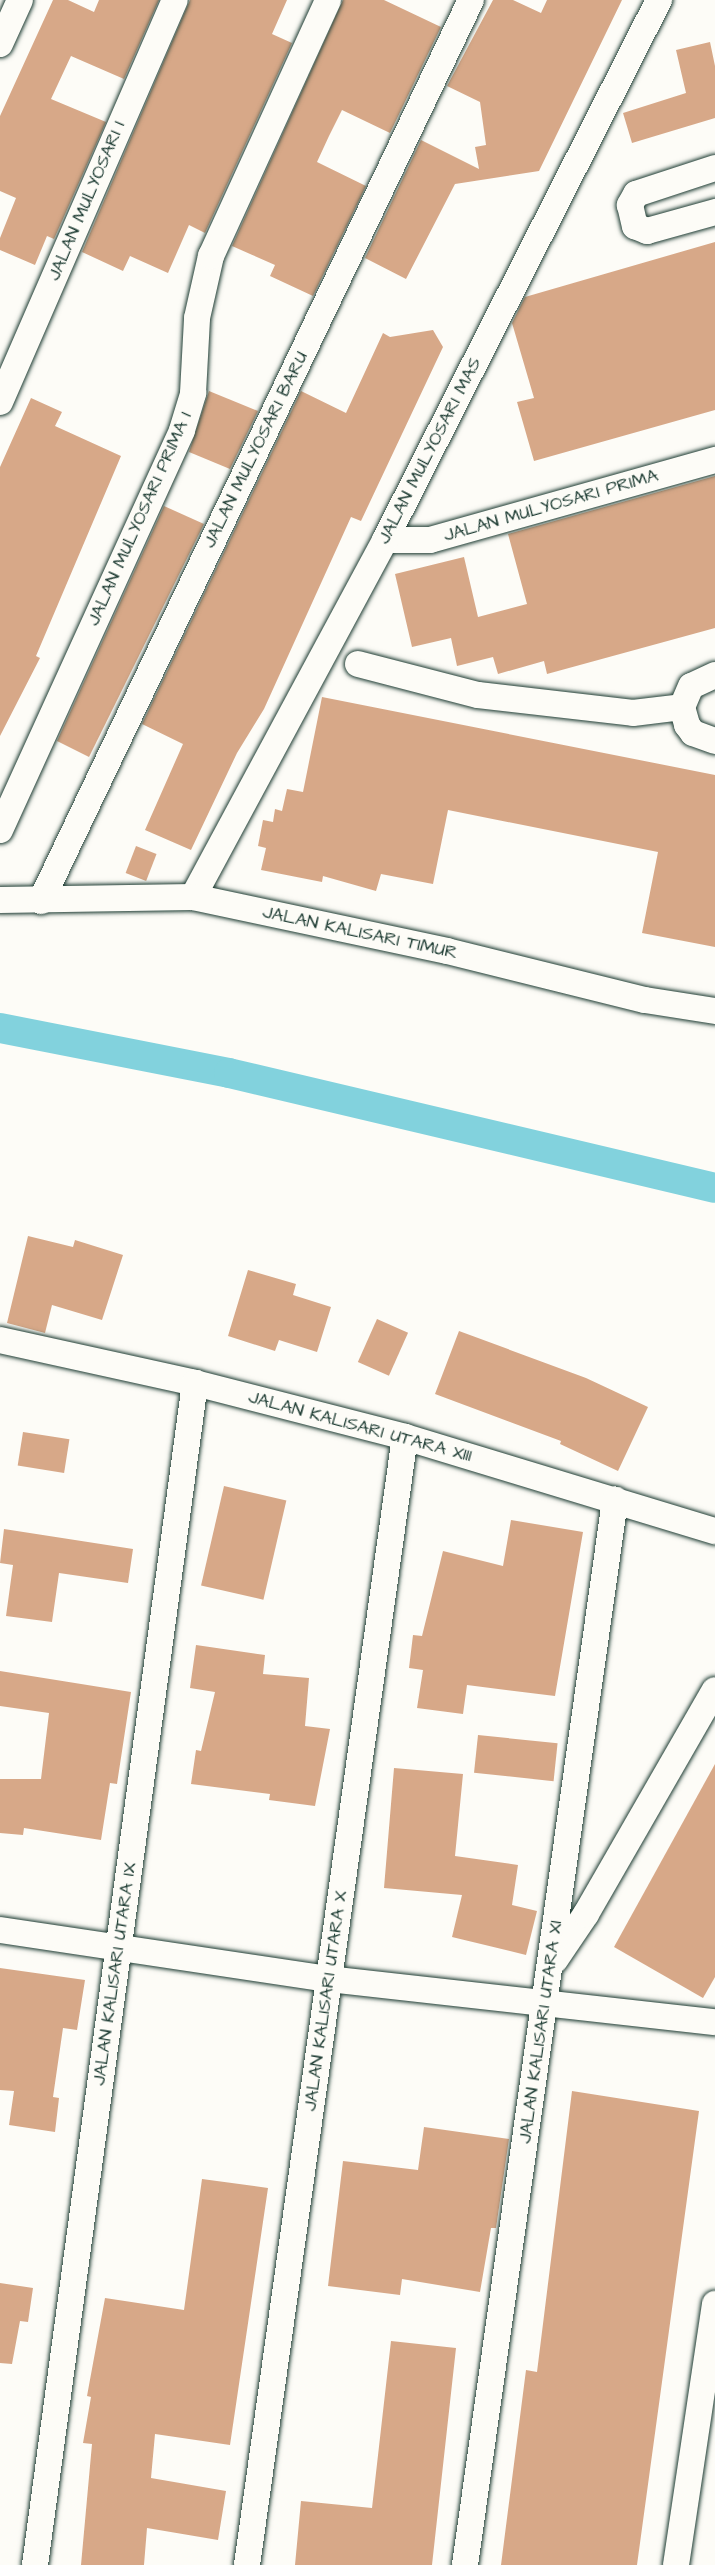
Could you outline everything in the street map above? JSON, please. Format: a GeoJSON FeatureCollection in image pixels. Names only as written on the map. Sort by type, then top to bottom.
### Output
{"type":"FeatureCollection","features":[{"type":"Feature","properties":{"kind":"street"},"geometry":{"type":"LineString","coordinates":[[0,44],[20,0]]}},
{"type":"Feature","properties":{"kind":"street","name":"JALAN MULYOSARI I"},"geometry":{"type":"LineString","coordinates":[[0,402],[174,0]]}},
{"type":"Feature","properties":{"kind":"street","name":"JALAN MULYOSARI PRIMA I"},"geometry":{"type":"LineString","coordinates":[[0,830],[182,430],[192,393],[197,318],[211,256],[328,0]]}},
{"type":"Feature","properties":{"kind":"street","name":"JALAN MULYOSARI BARU"},"geometry":{"type":"LineString","coordinates":[[41,901],[471,0]]}},
{"type":"Feature","properties":{"kind":"street","name":"JALAN MULYOSARI MAS"},"geometry":{"type":"LineString","coordinates":[[193,897],[385,540],[659,0]]}},
{"type":"Feature","properties":{"kind":"street"},"geometry":{"type":"LineString","coordinates":[[715,168],[636,194],[630,205],[635,226],[647,231],[715,212]]}},
{"type":"Feature","properties":{"kind":"street","name":"JALAN MULYOSARI PRIMA"},"geometry":{"type":"LineString","coordinates":[[385,540],[430,540],[715,460]]}},
{"type":"Feature","properties":{"kind":"street"},"geometry":{"type":"LineString","coordinates":[[358,664],[478,694],[633,713],[682,707]]}},
{"type":"Feature","properties":{"kind":"street"},"geometry":{"type":"LineString","coordinates":[[715,675],[691,686],[682,707],[683,717],[693,733],[715,741]]}},
{"type":"Feature","properties":{"kind":"street","name":"JALAN KALISARI TIMUR"},"geometry":{"type":"LineString","coordinates":[[0,900],[193,897],[447,951],[645,1000],[715,1011]]}},
{"type":"Feature","properties":{"kind":"street","name":"JALAN KALISARI UTARA XIII"},"geometry":{"type":"LineString","coordinates":[[0,1340],[195,1383],[405,1437],[715,1532]]}},
{"type":"Feature","properties":{"kind":"street","name":"JALAN KALISARI UTARA IX"},"geometry":{"type":"LineString","coordinates":[[35,2565],[195,1383]]}},
{"type":"Feature","properties":{"kind":"street","name":"JALAN KALISARI UTARA X"},"geometry":{"type":"LineString","coordinates":[[247,2565],[405,1437]]}},
{"type":"Feature","properties":{"kind":"street","name":"JALAN KALISARI UTARA XI"},"geometry":{"type":"LineString","coordinates":[[465,2565],[615,1500]]}},
{"type":"Feature","properties":{"kind":"street"},"geometry":{"type":"LineString","coordinates":[[551,1965],[586,1914],[715,1690]]}},
{"type":"Feature","properties":{"kind":"street"},"geometry":{"type":"LineString","coordinates":[[0,1930],[329,1980],[715,2022]]}},
{"type":"Feature","properties":{"kind":"street"},"geometry":{"type":"LineString","coordinates":[[676,2565],[715,2304]]}},
{"type":"Feature","properties":{"kind":"building"},"geometry":{"type":"Polygon","coordinates":[[[53,0],[68,0],[94,12],[99,0],[159,0],[124,79],[71,56],[51,99],[106,122],[54,239],[47,236],[35,265],[0,250],[0,238],[16,198],[0,191],[0,116],[53,0]]]}},
{"type":"Feature","properties":{"kind":"building"},"geometry":{"type":"Polygon","coordinates":[[[190,0],[287,0],[272,34],[292,43],[205,233],[189,225],[168,273],[130,256],[123,271],[82,252],[190,0]]]}},
{"type":"Feature","properties":{"kind":"building"},"geometry":{"type":"Polygon","coordinates":[[[343,0],[384,0],[441,27],[390,133],[342,110],[329,136],[317,162],[366,186],[313,296],[270,276],[275,265],[232,246],[343,0]]]}},
{"type":"Feature","properties":{"kind":"building"},"geometry":{"type":"Polygon","coordinates":[[[493,0],[513,0],[541,13],[547,0],[622,0],[539,171],[455,184],[406,279],[365,258],[421,140],[479,169],[475,147],[486,145],[480,102],[447,86],[493,0]]]}},
{"type":"Feature","properties":{"kind":"building"},"geometry":{"type":"Polygon","coordinates":[[[710,42],[715,66],[715,118],[632,143],[623,113],[686,93],[676,50],[710,42]]]}},
{"type":"Feature","properties":{"kind":"building"},"geometry":{"type":"Polygon","coordinates":[[[715,242],[715,410],[534,461],[517,402],[534,398],[512,323],[525,297],[715,242]]]}},
{"type":"Feature","properties":{"kind":"building"},"geometry":{"type":"Polygon","coordinates":[[[433,330],[443,347],[361,521],[351,517],[264,709],[237,753],[191,850],[145,830],[183,744],[142,724],[301,391],[346,413],[383,333],[390,337],[433,330]]]}},
{"type":"Feature","properties":{"kind":"building"},"geometry":{"type":"Polygon","coordinates":[[[209,391],[258,411],[230,469],[189,452],[209,391]]]}},
{"type":"Feature","properties":{"kind":"building"},"geometry":{"type":"Polygon","coordinates":[[[31,398],[62,412],[55,426],[121,456],[36,656],[40,658],[0,736],[0,467],[31,398]]]}},
{"type":"Feature","properties":{"kind":"building"},"geometry":{"type":"Polygon","coordinates":[[[715,476],[715,628],[547,674],[544,661],[498,674],[493,657],[457,666],[451,638],[412,647],[395,574],[464,557],[478,617],[527,604],[508,534],[715,476]]]}},
{"type":"Feature","properties":{"kind":"building"},"geometry":{"type":"Polygon","coordinates":[[[164,506],[204,524],[89,757],[57,741],[164,506]]]}},
{"type":"Feature","properties":{"kind":"building"},"geometry":{"type":"Polygon","coordinates":[[[322,697],[715,775],[715,947],[642,933],[658,852],[448,810],[433,884],[381,874],[376,891],[323,876],[322,882],[261,870],[266,848],[258,846],[263,820],[273,822],[275,809],[282,811],[287,789],[303,792],[322,697]]]}},
{"type":"Feature","properties":{"kind":"building"},"geometry":{"type":"Polygon","coordinates":[[[136,846],[157,854],[146,881],[126,873],[136,846]]]}},
{"type":"Feature","properties":{"kind":"building"},"geometry":{"type":"Polygon","coordinates":[[[28,1236],[73,1247],[75,1240],[123,1255],[102,1320],[52,1305],[45,1333],[7,1323],[28,1236]]]}},
{"type":"Feature","properties":{"kind":"building"},"geometry":{"type":"Polygon","coordinates":[[[248,1270],[296,1284],[293,1295],[331,1307],[317,1352],[279,1340],[275,1351],[228,1336],[248,1270]]]}},
{"type":"Feature","properties":{"kind":"building"},"geometry":{"type":"Polygon","coordinates":[[[377,1319],[408,1333],[389,1376],[358,1362],[377,1319]]]}},
{"type":"Feature","properties":{"kind":"building"},"geometry":{"type":"Polygon","coordinates":[[[459,1331],[586,1378],[648,1407],[618,1471],[560,1444],[561,1441],[435,1394],[459,1331]]]}},
{"type":"Feature","properties":{"kind":"building"},"geometry":{"type":"Polygon","coordinates":[[[23,1432],[69,1439],[64,1473],[18,1466],[23,1432]]]}},
{"type":"Feature","properties":{"kind":"building"},"geometry":{"type":"Polygon","coordinates":[[[224,1486],[286,1500],[263,1600],[201,1585],[224,1486]]]}},
{"type":"Feature","properties":{"kind":"building"},"geometry":{"type":"Polygon","coordinates":[[[511,1520],[583,1532],[555,1696],[467,1685],[463,1714],[417,1708],[423,1670],[409,1668],[413,1635],[422,1636],[443,1551],[503,1566],[511,1520]]]}},
{"type":"Feature","properties":{"kind":"building"},"geometry":{"type":"Polygon","coordinates":[[[4,1529],[133,1549],[128,1583],[59,1573],[52,1622],[6,1616],[13,1565],[0,1563],[4,1529]]]}},
{"type":"Feature","properties":{"kind":"building"},"geometry":{"type":"Polygon","coordinates":[[[196,1645],[265,1655],[263,1674],[309,1678],[305,1726],[330,1729],[315,1806],[269,1800],[270,1794],[191,1784],[196,1750],[201,1751],[215,1692],[190,1688],[196,1645]]]}},
{"type":"Feature","properties":{"kind":"building"},"geometry":{"type":"Polygon","coordinates":[[[0,1671],[131,1692],[117,1784],[110,1783],[101,1840],[24,1828],[23,1835],[0,1833],[0,1779],[41,1779],[49,1713],[0,1706],[0,1671]]]}},
{"type":"Feature","properties":{"kind":"building"},"geometry":{"type":"Polygon","coordinates":[[[478,1735],[558,1743],[554,1781],[474,1773],[478,1735]]]}},
{"type":"Feature","properties":{"kind":"building"},"geometry":{"type":"Polygon","coordinates":[[[715,1764],[715,1977],[703,1998],[614,1947],[715,1764]]]}},
{"type":"Feature","properties":{"kind":"building"},"geometry":{"type":"Polygon","coordinates":[[[394,1768],[463,1774],[455,1856],[518,1865],[512,1905],[537,1911],[526,1955],[452,1937],[462,1895],[384,1888],[394,1768]]]}},
{"type":"Feature","properties":{"kind":"building"},"geometry":{"type":"Polygon","coordinates":[[[0,1968],[85,1980],[77,2030],[63,2028],[53,2097],[59,2098],[55,2132],[9,2125],[14,2091],[0,2090],[0,1968]]]}},
{"type":"Feature","properties":{"kind":"building"},"geometry":{"type":"Polygon","coordinates":[[[572,2091],[699,2111],[637,2565],[501,2565],[526,2370],[537,2372],[572,2091]]]}},
{"type":"Feature","properties":{"kind":"building"},"geometry":{"type":"Polygon","coordinates":[[[424,2127],[509,2139],[496,2228],[491,2228],[480,2292],[402,2279],[400,2295],[328,2286],[343,2161],[418,2170],[424,2127]]]}},
{"type":"Feature","properties":{"kind":"building"},"geometry":{"type":"Polygon","coordinates":[[[202,2179],[268,2188],[230,2445],[155,2434],[151,2478],[226,2491],[218,2540],[147,2528],[144,2565],[81,2565],[92,2444],[83,2443],[91,2397],[87,2396],[105,2298],[184,2310],[202,2179]]]}},
{"type":"Feature","properties":{"kind":"building"},"geometry":{"type":"Polygon","coordinates":[[[0,2283],[33,2288],[28,2322],[20,2321],[12,2364],[0,2363],[0,2283]]]}},
{"type":"Feature","properties":{"kind":"building"},"geometry":{"type":"Polygon","coordinates":[[[391,2341],[456,2348],[432,2565],[295,2565],[301,2501],[372,2508],[391,2341]]]}},
{"type":"Feature","properties":{"kind":"waterway"},"geometry":{"type":"LineString","coordinates":[[0,1028],[229,1073],[715,1188]]}}]}
